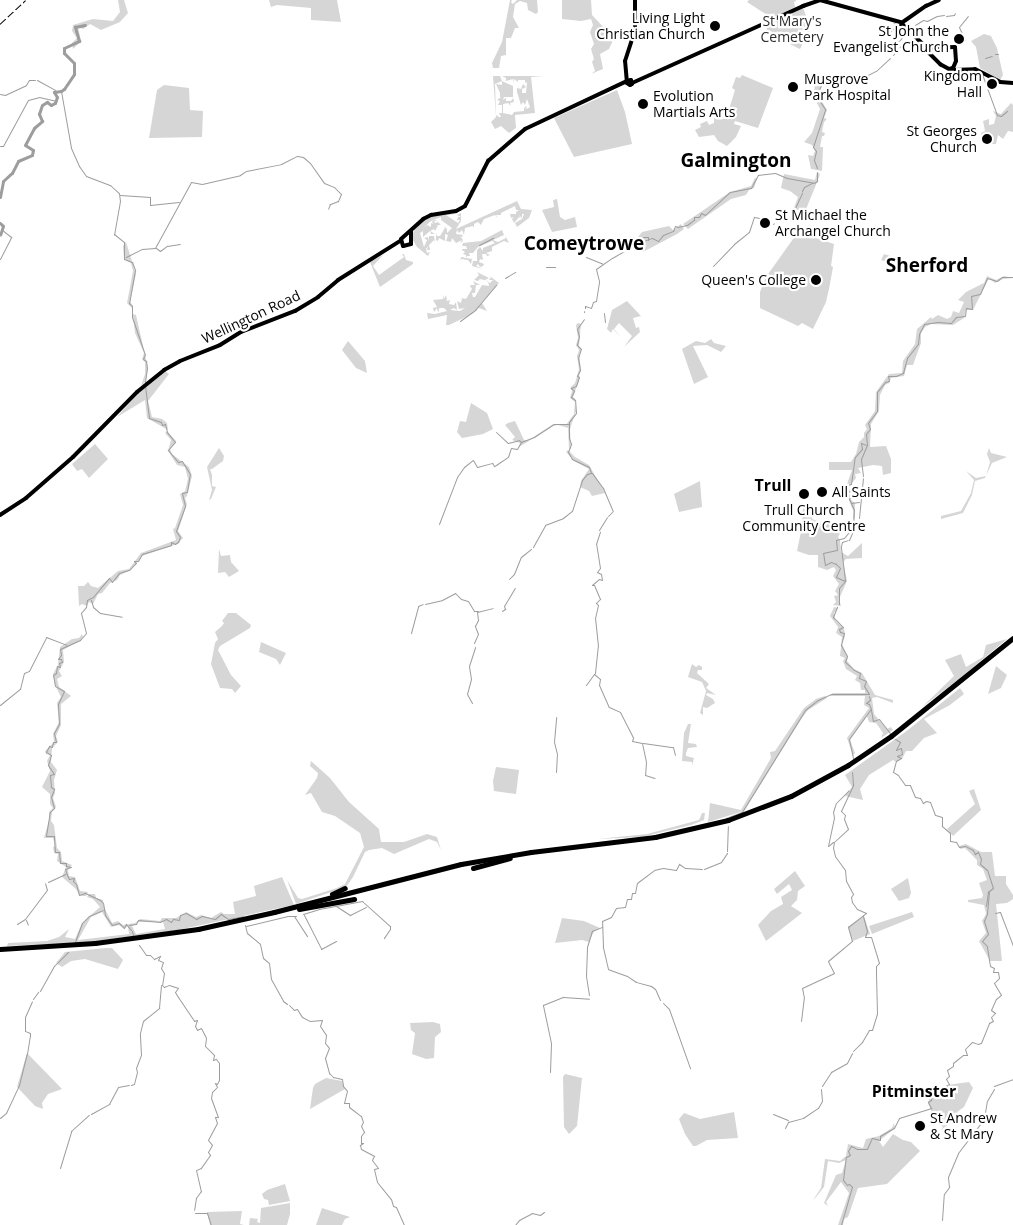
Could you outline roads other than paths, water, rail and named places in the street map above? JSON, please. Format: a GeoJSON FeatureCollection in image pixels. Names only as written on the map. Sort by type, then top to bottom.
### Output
{"type":"FeatureCollection","features":[{"type":"Feature","properties":{"kind":"highway"},"geometry":{"type":"LineString","coordinates":[[455,861],[669,835],[728,820],[781,800],[835,773],[877,746],[1013,638]]}},
{"type":"Feature","properties":{"kind":"highway"},"geometry":{"type":"LineString","coordinates":[[0,951],[76,948],[156,939],[226,926],[299,909],[442,871],[510,858],[677,836],[729,823],[771,808],[822,784],[879,748],[1013,642]]}},
{"type":"Feature","properties":{"kind":"highway"},"geometry":{"type":"LineString","coordinates":[[0,951],[156,936],[225,923],[306,904],[432,870],[494,857]]}},
{"type":"Feature","properties":{"kind":"highway"},"geometry":{"type":"LineString","coordinates":[[473,868],[510,858]]}},
{"type":"Feature","properties":{"kind":"highway"},"geometry":{"type":"LineString","coordinates":[[306,904],[346,888]]}},
{"type":"Feature","properties":{"kind":"highway"},"geometry":{"type":"LineString","coordinates":[[299,909],[354,899]]}},
{"type":"Feature","properties":{"kind":"main road"},"geometry":{"type":"LineString","coordinates":[[635,0],[635,31],[625,59],[629,82],[757,28],[802,6],[825,0],[902,24],[929,48],[931,54]]}},
{"type":"Feature","properties":{"kind":"main road"},"geometry":{"type":"LineString","coordinates":[[902,24],[914,14],[939,0]]}},
{"type":"Feature","properties":{"kind":"main road"},"geometry":{"type":"LineString","coordinates":[[902,24],[944,68],[982,71],[1000,82],[1013,82]]}},
{"type":"Feature","properties":{"kind":"main road"},"geometry":{"type":"LineString","coordinates":[[929,48],[951,46],[956,48],[954,70]]}},
{"type":"Feature","properties":{"kind":"main road"},"geometry":{"type":"LineString","coordinates":[[940,64],[952,69],[956,61]]}},
{"type":"Feature","properties":{"kind":"main road"},"geometry":{"type":"LineString","coordinates":[[956,61],[962,69]]}},
{"type":"Feature","properties":{"kind":"main road","name":"Wellington Road"},"geometry":{"type":"LineString","coordinates":[[0,515],[26,498],[80,451],[145,385],[175,363],[215,348],[246,330],[301,308],[338,280],[400,241],[428,216],[456,211],[469,200],[483,168],[495,154],[525,129],[629,82]]}},
{"type":"Feature","properties":{"kind":"main road"},"geometry":{"type":"LineString","coordinates":[[400,241],[403,246],[410,245],[411,231]]}},
{"type":"Feature","properties":{"kind":"main road"},"geometry":{"type":"LineString","coordinates":[[404,237],[410,238]]}},
{"type":"Feature","properties":{"kind":"main road","name":"Wellington Road"},"geometry":{"type":"LineString","coordinates":[[388,248],[403,246]]}},
{"type":"Feature","properties":{"kind":"waterway"},"geometry":{"type":"LineString","coordinates":[[946,16],[954,15],[955,13]]}},
{"type":"Feature","properties":{"kind":"waterway"},"geometry":{"type":"LineString","coordinates":[[915,25],[923,20],[927,21],[944,15]]}},
{"type":"Feature","properties":{"kind":"waterway"},"geometry":{"type":"LineString","coordinates":[[965,40],[959,27],[968,16]]}},
{"type":"Feature","properties":{"kind":"waterway"},"geometry":{"type":"LineString","coordinates":[[893,37],[890,32],[897,25],[894,23]]}},
{"type":"Feature","properties":{"kind":"waterway"},"geometry":{"type":"LineString","coordinates":[[0,197],[3,181],[12,173],[18,161],[32,155],[33,150],[25,145],[34,128],[42,121],[39,114],[42,105],[47,102],[51,105],[55,103],[57,97],[54,92],[64,89],[74,74],[74,63],[64,53],[64,48],[79,41],[75,27],[85,25]]}},
{"type":"Feature","properties":{"kind":"waterway"},"geometry":{"type":"LineString","coordinates":[[898,42],[906,33]]}},
{"type":"Feature","properties":{"kind":"waterway"},"geometry":{"type":"LineString","coordinates":[[893,55],[900,47],[895,39]]}},
{"type":"Feature","properties":{"kind":"waterway"},"geometry":{"type":"LineString","coordinates":[[985,58],[992,56]]}},
{"type":"Feature","properties":{"kind":"waterway"},"geometry":{"type":"LineString","coordinates":[[817,168],[814,160],[816,151],[813,147],[825,109],[817,97],[820,87],[824,82],[835,78],[858,80],[876,71],[890,58]]}},
{"type":"Feature","properties":{"kind":"waterway"},"geometry":{"type":"LineString","coordinates":[[982,74],[997,115],[1001,116],[1007,111]]}},
{"type":"Feature","properties":{"kind":"waterway"},"geometry":{"type":"LineString","coordinates":[[0,94],[5,95],[26,85],[29,80],[35,80]]}},
{"type":"Feature","properties":{"kind":"waterway"},"geometry":{"type":"LineString","coordinates":[[37,80],[55,90]]}},
{"type":"Feature","properties":{"kind":"waterway"},"geometry":{"type":"LineString","coordinates":[[61,91],[71,148],[79,166],[86,176],[110,185],[119,193],[120,201],[114,234],[124,242],[124,259],[132,262],[135,270],[129,303],[132,306],[132,317],[145,354],[143,359],[146,361],[147,368],[145,383]]}},
{"type":"Feature","properties":{"kind":"waterway"},"geometry":{"type":"LineString","coordinates":[[0,146],[3,146],[28,100],[39,97],[57,101]]}},
{"type":"Feature","properties":{"kind":"waterway"},"geometry":{"type":"LineString","coordinates":[[126,257],[142,249],[155,248],[191,182],[202,184],[240,175],[246,171],[281,164],[297,156],[303,157],[310,163],[324,183],[334,187],[341,194],[338,201],[330,204],[328,209]]}},
{"type":"Feature","properties":{"kind":"waterway"},"geometry":{"type":"LineString","coordinates":[[585,308],[585,306],[591,308],[593,302],[596,301],[599,281],[596,269],[612,258],[636,244],[652,238],[658,241],[663,235],[673,231],[675,226],[687,225],[694,220],[694,217],[699,217],[701,213],[705,215],[730,192],[751,188],[758,175],[775,173],[787,178],[814,183],[817,181],[817,172]]}},
{"type":"Feature","properties":{"kind":"waterway"},"geometry":{"type":"LineString","coordinates":[[802,191],[804,187],[812,183]]}},
{"type":"Feature","properties":{"kind":"waterway"},"geometry":{"type":"LineString","coordinates":[[795,208],[802,193]]}},
{"type":"Feature","properties":{"kind":"waterway"},"geometry":{"type":"LineString","coordinates":[[120,195],[150,197],[150,205],[179,202]]}},
{"type":"Feature","properties":{"kind":"waterway"},"geometry":{"type":"LineString","coordinates":[[713,266],[734,244],[749,232],[754,217],[764,219]]}},
{"type":"Feature","properties":{"kind":"waterway"},"geometry":{"type":"LineString","coordinates":[[0,223],[3,226],[0,235]]}},
{"type":"Feature","properties":{"kind":"waterway"},"geometry":{"type":"LineString","coordinates":[[0,259],[11,237],[2,230]]}},
{"type":"Feature","properties":{"kind":"waterway"},"geometry":{"type":"LineString","coordinates":[[641,242],[643,237],[648,237],[648,240]]}},
{"type":"Feature","properties":{"kind":"waterway"},"geometry":{"type":"LineString","coordinates":[[479,245],[493,238]]}},
{"type":"Feature","properties":{"kind":"waterway"},"geometry":{"type":"LineString","coordinates":[[156,248],[160,251],[167,246],[180,244]]}},
{"type":"Feature","properties":{"kind":"waterway"},"geometry":{"type":"LineString","coordinates":[[586,257],[603,264]]}},
{"type":"Feature","properties":{"kind":"waterway"},"geometry":{"type":"LineString","coordinates":[[546,267],[555,267]]}},
{"type":"Feature","properties":{"kind":"waterway"},"geometry":{"type":"LineString","coordinates":[[505,278],[515,272]]}},
{"type":"Feature","properties":{"kind":"waterway"},"geometry":{"type":"LineString","coordinates":[[863,476],[861,459],[867,445],[866,434],[870,429],[868,423],[877,411],[877,392],[885,382],[889,381],[888,376],[896,376],[903,373],[907,358],[918,344],[919,334],[924,324],[951,323],[956,317],[965,316],[966,308],[972,309],[971,296],[980,294],[987,278],[997,281],[1002,277],[1013,277]]}},
{"type":"Feature","properties":{"kind":"waterway"},"geometry":{"type":"LineString","coordinates":[[460,321],[475,310],[496,285]]}},
{"type":"Feature","properties":{"kind":"waterway"},"geometry":{"type":"LineString","coordinates":[[604,313],[605,322]]}},
{"type":"Feature","properties":{"kind":"waterway"},"geometry":{"type":"LineString","coordinates":[[533,547],[545,525],[563,518],[572,511],[582,480],[587,474],[591,473],[589,467],[572,459],[568,452],[571,444],[569,422],[576,413],[575,400],[571,397],[574,391],[571,388],[576,386],[580,370],[578,358],[581,349],[577,345],[579,336],[577,329],[584,319]]}},
{"type":"Feature","properties":{"kind":"waterway"},"geometry":{"type":"LineString","coordinates":[[131,930],[126,924],[124,928],[119,923],[112,925],[105,915],[103,903],[100,900],[85,893],[79,895],[76,884],[73,881],[74,878],[69,879],[65,869],[71,867],[66,866],[66,863],[60,863],[59,852],[55,852],[54,836],[46,836],[50,812],[54,808],[51,797],[54,789],[51,787],[50,775],[54,774],[48,765],[51,755],[46,752],[49,746],[52,747],[53,742],[56,742],[54,733],[59,724],[58,704],[64,691],[55,686],[53,675],[56,673],[57,666],[60,667],[59,663],[62,662],[61,659],[58,659],[61,655],[60,649],[80,640],[86,633],[81,613],[86,607],[87,600],[93,597],[109,578],[112,582],[119,573],[129,570],[136,563],[134,561],[138,561],[142,554],[171,545],[171,542],[175,544],[180,537],[176,531],[185,506],[182,493],[187,492],[190,474],[182,461],[178,462],[168,450],[175,442],[167,432],[165,424],[162,425],[161,422],[149,418],[145,387]]}},
{"type":"Feature","properties":{"kind":"waterway"},"geometry":{"type":"LineString","coordinates":[[496,432],[508,443],[519,440],[521,442],[534,437],[554,424],[569,424]]}},
{"type":"Feature","properties":{"kind":"waterway"},"geometry":{"type":"LineString","coordinates":[[439,524],[457,477],[464,467],[473,460],[477,467],[492,463],[494,466],[508,457],[511,448],[517,449],[521,442]]}},
{"type":"Feature","properties":{"kind":"waterway"},"geometry":{"type":"LineString","coordinates":[[839,604],[839,588],[845,581],[836,577],[840,568],[836,564],[831,562],[825,565],[823,553],[837,550],[836,540],[844,538],[853,527],[854,510],[849,499],[852,493],[848,491],[847,485],[851,484],[855,457],[862,449],[861,443],[866,445]]}},
{"type":"Feature","properties":{"kind":"waterway"},"geometry":{"type":"LineString","coordinates":[[592,473],[603,488],[613,511]]}},
{"type":"Feature","properties":{"kind":"waterway"},"geometry":{"type":"LineString","coordinates":[[859,518],[863,478]]}},
{"type":"Feature","properties":{"kind":"waterway"},"geometry":{"type":"LineString","coordinates":[[851,503],[859,502]]}},
{"type":"Feature","properties":{"kind":"waterway"},"geometry":{"type":"LineString","coordinates":[[608,516],[612,512]]}},
{"type":"Feature","properties":{"kind":"waterway"},"geometry":{"type":"LineString","coordinates":[[599,530],[607,517]]}},
{"type":"Feature","properties":{"kind":"waterway"},"geometry":{"type":"LineString","coordinates":[[849,540],[853,531]]}},
{"type":"Feature","properties":{"kind":"waterway"},"geometry":{"type":"LineString","coordinates":[[595,673],[598,646],[595,618],[598,605],[596,603],[600,599],[594,585],[592,585],[599,579],[602,580],[601,574],[597,572],[600,568],[596,544],[600,532]]}},
{"type":"Feature","properties":{"kind":"waterway"},"geometry":{"type":"LineString","coordinates":[[845,580],[841,546],[842,542],[848,540]]}},
{"type":"Feature","properties":{"kind":"waterway"},"geometry":{"type":"LineString","coordinates":[[509,579],[514,574],[521,557],[531,549]]}},
{"type":"Feature","properties":{"kind":"waterway"},"geometry":{"type":"LineString","coordinates":[[502,611],[505,609],[504,606],[515,588]]}},
{"type":"Feature","properties":{"kind":"waterway"},"geometry":{"type":"LineString","coordinates":[[425,604],[442,600],[455,593],[461,599],[468,601],[474,611],[478,611]]}},
{"type":"Feature","properties":{"kind":"waterway"},"geometry":{"type":"LineString","coordinates":[[91,600],[93,607],[100,613],[122,617]]}},
{"type":"Feature","properties":{"kind":"waterway"},"geometry":{"type":"LineString","coordinates":[[411,633],[418,606],[423,604]]}},
{"type":"Feature","properties":{"kind":"waterway"},"geometry":{"type":"LineString","coordinates":[[726,818],[742,812],[805,710],[818,700],[831,694],[869,694],[864,686],[866,681],[859,678],[860,673],[845,662],[847,656],[841,645],[844,633],[840,632],[839,629],[843,627],[833,617],[837,607]]}},
{"type":"Feature","properties":{"kind":"waterway"},"geometry":{"type":"LineString","coordinates":[[474,643],[478,634],[475,626],[478,620],[477,612],[493,608]]}},
{"type":"Feature","properties":{"kind":"waterway"},"geometry":{"type":"LineString","coordinates":[[0,705],[20,689],[24,673],[29,671],[46,637],[67,645]]}},
{"type":"Feature","properties":{"kind":"waterway"},"geometry":{"type":"LineString","coordinates":[[472,703],[467,694],[471,679],[469,666],[475,647]]}},
{"type":"Feature","properties":{"kind":"waterway"},"geometry":{"type":"LineString","coordinates":[[594,674],[600,679],[599,685],[609,707],[620,712],[633,738],[632,741],[642,743],[646,762],[645,775],[655,778]]}},
{"type":"Feature","properties":{"kind":"waterway"},"geometry":{"type":"LineString","coordinates":[[586,685],[594,674]]}},
{"type":"Feature","properties":{"kind":"waterway"},"geometry":{"type":"LineString","coordinates":[[853,758],[849,739],[871,709],[869,704],[866,703],[870,700],[869,696]]}},
{"type":"Feature","properties":{"kind":"waterway"},"geometry":{"type":"LineString","coordinates":[[871,710],[873,721],[879,719],[890,733]]}},
{"type":"Feature","properties":{"kind":"waterway"},"geometry":{"type":"LineString","coordinates":[[556,717],[554,742],[557,754],[556,772]]}},
{"type":"Feature","properties":{"kind":"waterway"},"geometry":{"type":"LineString","coordinates":[[841,1225],[852,1187],[843,1180],[846,1157],[850,1155],[848,1151],[851,1146],[857,1149],[867,1149],[872,1138],[880,1140],[880,1136],[894,1128],[899,1118],[931,1108],[928,1102],[931,1100],[932,1094],[949,1084],[946,1079],[949,1076],[947,1070],[963,1055],[967,1055],[965,1049],[972,1042],[981,1043],[989,1023],[993,1021],[991,1017],[995,1013],[991,1010],[996,999],[1001,995],[994,983],[999,978],[998,972],[993,972],[994,968],[990,966],[987,946],[982,941],[988,934],[984,921],[987,914],[989,891],[993,888],[987,870],[980,864],[981,859],[978,852],[975,854],[973,850],[965,846],[959,847],[956,842],[950,841],[950,833],[942,826],[942,817],[935,815],[930,802],[926,801],[923,803],[920,798],[915,797],[910,785],[905,785],[898,775],[893,772],[896,761],[901,758],[897,756],[902,754],[901,748],[896,750],[900,742],[895,739]]}},
{"type":"Feature","properties":{"kind":"waterway"},"geometry":{"type":"LineString","coordinates":[[643,743],[673,747],[675,755]]}},
{"type":"Feature","properties":{"kind":"waterway"},"geometry":{"type":"LineString","coordinates":[[801,1021],[804,998],[802,988],[834,973],[828,961],[852,941],[848,927],[866,913],[857,909],[852,902],[851,897],[853,894],[846,881],[845,870],[835,856],[833,848],[834,842],[848,829],[844,819],[845,815],[841,811],[853,785],[852,772]]}},
{"type":"Feature","properties":{"kind":"waterway"},"geometry":{"type":"LineString","coordinates":[[833,842],[828,846],[834,818],[833,812],[836,803],[849,790]]}},
{"type":"Feature","properties":{"kind":"waterway"},"geometry":{"type":"LineString","coordinates":[[727,851],[728,826]]}},
{"type":"Feature","properties":{"kind":"waterway"},"geometry":{"type":"LineString","coordinates":[[704,869],[721,862],[727,853]]}},
{"type":"Feature","properties":{"kind":"waterway"},"geometry":{"type":"LineString","coordinates":[[660,1000],[655,989],[651,986],[636,982],[627,976],[608,969],[603,947],[602,921],[611,917],[616,908],[625,907],[627,899],[631,899],[632,893],[635,893],[637,883],[654,870],[663,868],[676,870],[679,864],[685,868],[702,869]]}},
{"type":"Feature","properties":{"kind":"waterway"},"geometry":{"type":"LineString","coordinates":[[48,882],[65,874]]}},
{"type":"Feature","properties":{"kind":"waterway"},"geometry":{"type":"LineString","coordinates":[[17,924],[25,919],[47,890],[45,883]]}},
{"type":"Feature","properties":{"kind":"waterway"},"geometry":{"type":"LineString","coordinates":[[986,906],[988,891]]}},
{"type":"Feature","properties":{"kind":"waterway"},"geometry":{"type":"LineString","coordinates":[[303,914],[362,901],[390,926],[384,938]]}},
{"type":"Feature","properties":{"kind":"waterway"},"geometry":{"type":"LineString","coordinates":[[336,906],[350,915],[366,907]]}},
{"type":"Feature","properties":{"kind":"waterway"},"geometry":{"type":"LineString","coordinates":[[75,942],[82,923],[89,916],[103,910]]}},
{"type":"Feature","properties":{"kind":"waterway"},"geometry":{"type":"LineString","coordinates":[[995,913],[1000,912],[1013,946]]}},
{"type":"Feature","properties":{"kind":"waterway"},"geometry":{"type":"LineString","coordinates":[[129,925],[136,924],[138,920],[160,922],[166,919],[171,922],[173,919],[179,920],[180,915],[186,913],[196,919],[202,916],[215,919],[221,914],[228,919],[243,916]]}},
{"type":"Feature","properties":{"kind":"waterway"},"geometry":{"type":"LineString","coordinates":[[304,915],[321,949],[336,941]]}},
{"type":"Feature","properties":{"kind":"waterway"},"geometry":{"type":"LineString","coordinates":[[246,926],[288,916],[296,916]]}},
{"type":"Feature","properties":{"kind":"waterway"},"geometry":{"type":"LineString","coordinates":[[294,916],[307,936]]}},
{"type":"Feature","properties":{"kind":"waterway"},"geometry":{"type":"LineString","coordinates":[[853,1051],[862,1042],[869,1030],[872,1030],[877,1014],[876,966],[879,963],[871,937],[865,937],[867,931],[863,916]]}},
{"type":"Feature","properties":{"kind":"waterway"},"geometry":{"type":"LineString","coordinates":[[26,920],[28,925]]}},
{"type":"Feature","properties":{"kind":"waterway"},"geometry":{"type":"LineString","coordinates":[[245,925],[247,933],[260,944],[263,958],[269,963],[271,979],[283,1001],[287,1004]]}},
{"type":"Feature","properties":{"kind":"waterway"},"geometry":{"type":"LineString","coordinates":[[589,995],[586,976],[587,947],[592,931],[602,927]]}},
{"type":"Feature","properties":{"kind":"waterway"},"geometry":{"type":"LineString","coordinates":[[132,931],[133,935]]}},
{"type":"Feature","properties":{"kind":"waterway"},"geometry":{"type":"LineString","coordinates":[[139,945],[146,955],[150,955],[154,959],[160,956],[158,960],[163,962],[161,968],[164,973],[162,985],[164,987],[169,985],[178,988],[175,992],[194,1021],[197,1020],[195,1026],[197,1030],[201,1028],[206,1038],[205,1046],[214,1055],[213,1060],[216,1059],[219,1063],[219,1080],[217,1084],[215,1083],[217,1087],[212,1092],[211,1098],[218,1117],[215,1117],[217,1123],[208,1140],[212,1145],[208,1152],[210,1155],[201,1168],[196,1170],[201,1191],[196,1198],[194,1210]]}},
{"type":"Feature","properties":{"kind":"waterway"},"geometry":{"type":"LineString","coordinates":[[40,991],[54,966],[68,952]]}},
{"type":"Feature","properties":{"kind":"waterway"},"geometry":{"type":"LineString","coordinates":[[131,1085],[134,1084],[136,1068],[141,1055],[140,1033],[143,1021],[159,1008],[161,985]]}},
{"type":"Feature","properties":{"kind":"waterway"},"geometry":{"type":"LineString","coordinates":[[33,999],[38,992]]}},
{"type":"Feature","properties":{"kind":"waterway"},"geometry":{"type":"LineString","coordinates":[[550,1072],[551,1043],[543,1005],[563,997],[589,999]]}},
{"type":"Feature","properties":{"kind":"waterway"},"geometry":{"type":"LineString","coordinates":[[0,1118],[6,1113],[19,1085],[30,1036],[30,1033],[25,1031],[25,1017],[32,1001]]}},
{"type":"Feature","properties":{"kind":"waterway"},"geometry":{"type":"LineString","coordinates":[[663,1003],[669,1009],[690,1068]]}},
{"type":"Feature","properties":{"kind":"waterway"},"geometry":{"type":"LineString","coordinates":[[289,1005],[294,1010],[297,1009],[302,1017],[310,1021],[322,1020],[320,1026],[326,1035],[325,1043],[329,1048],[325,1058],[329,1073],[333,1077],[342,1079],[343,1086],[347,1091],[344,1103],[349,1103],[349,1107],[361,1116],[363,1122],[361,1126],[364,1132],[361,1136],[361,1143],[363,1143],[360,1145],[361,1149],[374,1156],[372,1160],[378,1168],[374,1169],[377,1182],[391,1199],[404,1225]]}},
{"type":"Feature","properties":{"kind":"waterway"},"geometry":{"type":"LineString","coordinates":[[822,1086],[831,1072],[847,1063],[852,1053]]}},
{"type":"Feature","properties":{"kind":"waterway"},"geometry":{"type":"LineString","coordinates":[[994,1086],[1013,1079]]}},
{"type":"Feature","properties":{"kind":"waterway"},"geometry":{"type":"LineString","coordinates":[[91,1114],[109,1104],[118,1087],[129,1085]]}},
{"type":"Feature","properties":{"kind":"waterway"},"geometry":{"type":"LineString","coordinates":[[785,1128],[788,1122],[803,1118],[818,1108],[822,1101],[821,1089]]}},
{"type":"Feature","properties":{"kind":"waterway"},"geometry":{"type":"LineString","coordinates":[[942,1220],[944,1194],[949,1187],[948,1177],[958,1153],[984,1119],[987,1101],[994,1089]]}},
{"type":"Feature","properties":{"kind":"waterway"},"geometry":{"type":"LineString","coordinates":[[773,1114],[788,1120]]}},
{"type":"Feature","properties":{"kind":"waterway"},"geometry":{"type":"LineString","coordinates":[[60,1168],[71,1131],[89,1115]]}},
{"type":"Feature","properties":{"kind":"waterway"},"geometry":{"type":"LineString","coordinates":[[515,1225],[519,1220],[532,1213],[540,1215],[544,1212]]}},
{"type":"Feature","properties":{"kind":"waterway"},"geometry":{"type":"LineString","coordinates":[[195,1213],[207,1213],[211,1225]]}},
{"type":"Feature","properties":{"kind":"railway"},"geometry":{"type":"LineString","coordinates":[[0,24],[26,0]]}},
{"type":"Feature","properties":{"kind":"place","name":"Living Light Christian Church"},"geometry":{"type":"Point","coordinates":[715,26]}},
{"type":"Feature","properties":{"kind":"place","name":"St John the Evangelist Church"},"geometry":{"type":"Point","coordinates":[959,39]}},
{"type":"Feature","properties":{"kind":"place","name":"Kingdom Hall"},"geometry":{"type":"Point","coordinates":[992,84]}},
{"type":"Feature","properties":{"kind":"place","name":"Musgrove Park Hospital"},"geometry":{"type":"Point","coordinates":[793,87]}},
{"type":"Feature","properties":{"kind":"place","name":"Evolution Martials Arts"},"geometry":{"type":"Point","coordinates":[643,104]}},
{"type":"Feature","properties":{"kind":"place","name":"St Georges Church"},"geometry":{"type":"Point","coordinates":[987,139]}},
{"type":"Feature","properties":{"kind":"place","name":"St Michael the Archangel Church"},"geometry":{"type":"Point","coordinates":[765,223]}},
{"type":"Feature","properties":{"kind":"place","name":"Queen's College"},"geometry":{"type":"Point","coordinates":[816,280]}},
{"type":"Feature","properties":{"kind":"place","name":"All Saints"},"geometry":{"type":"Point","coordinates":[822,492]}},
{"type":"Feature","properties":{"kind":"place","name":"Trull Church Community Centre"},"geometry":{"type":"Point","coordinates":[804,494]}},
{"type":"Feature","properties":{"kind":"place","name":"St Andrew & St Mary"},"geometry":{"type":"Point","coordinates":[920,1126]}},
{"type":"Feature","properties":{"kind":"district","name":"Galmington"},"geometry":{"type":"Point","coordinates":[736,161]}},
{"type":"Feature","properties":{"kind":"district","name":"Comeytrowe"},"geometry":{"type":"Point","coordinates":[584,244]}},
{"type":"Feature","properties":{"kind":"district","name":"Sherford"},"geometry":{"type":"Point","coordinates":[927,266]}},
{"type":"Feature","properties":{"kind":"district","name":"Trull"},"geometry":{"type":"Point","coordinates":[773,485]}},
{"type":"Feature","properties":{"kind":"district","name":"Pitminster"},"geometry":{"type":"Point","coordinates":[914,1091]}},
{"type":"Feature","properties":{"kind":"park label","name":"St Mary's Cemetery"},"geometry":{"type":"Point","coordinates":[792,30]}}]}
